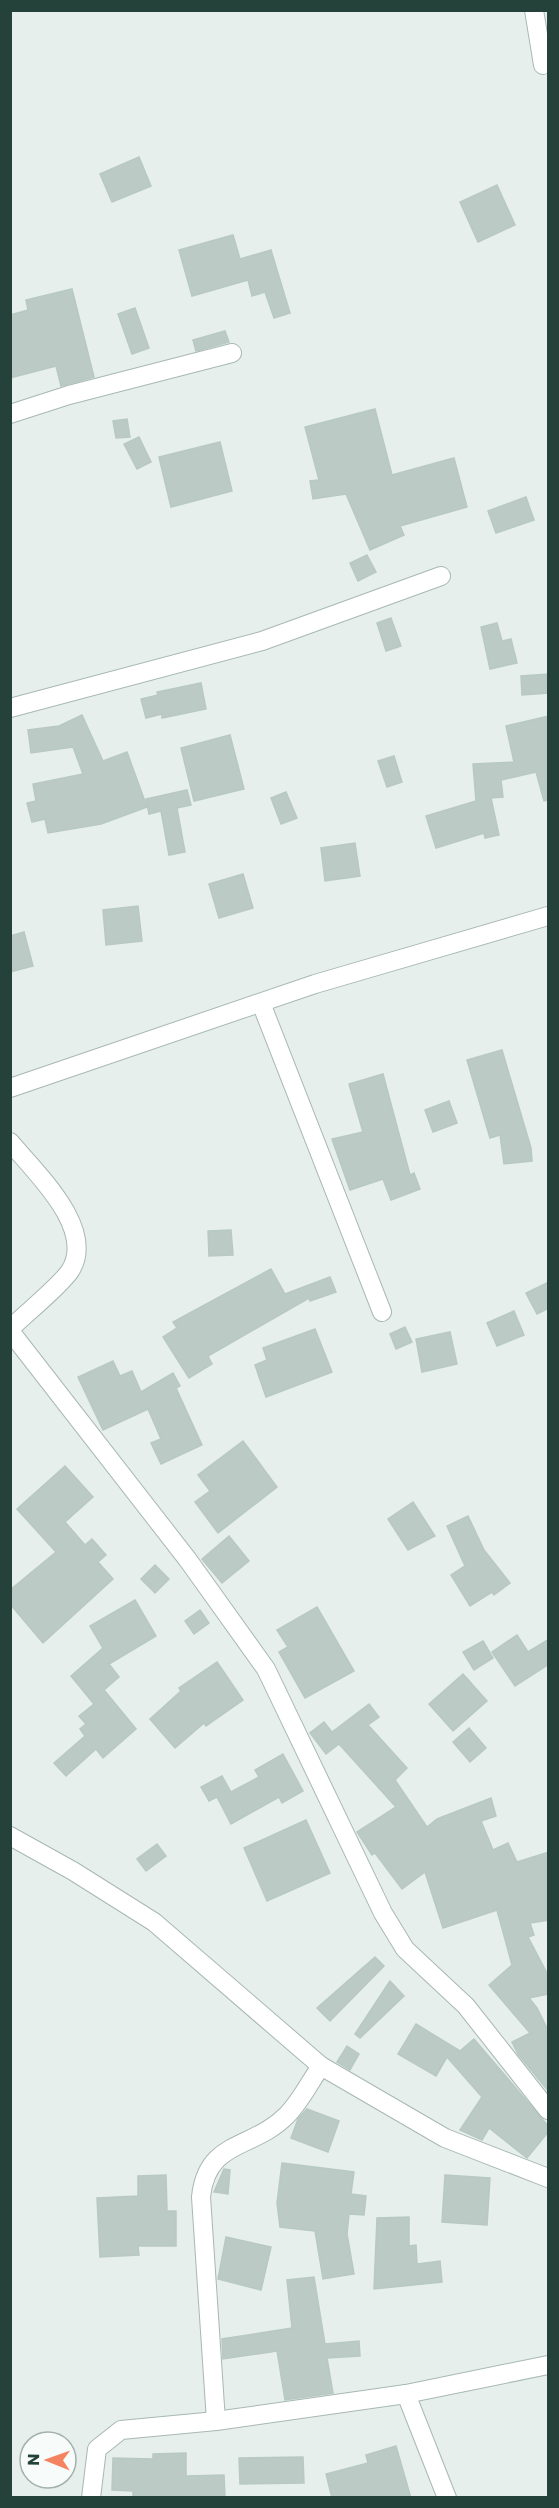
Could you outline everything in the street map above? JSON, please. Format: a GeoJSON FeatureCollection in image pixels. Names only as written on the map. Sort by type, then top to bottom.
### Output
{"type":"FeatureCollection","features":[{"type":"Feature","properties":{"kind":"street"},"geometry":{"type":"LineString","coordinates":[[534,10],[543,65]]}},
{"type":"Feature","properties":{"kind":"street"},"geometry":{"type":"LineString","coordinates":[[10,414],[69,395],[232,353]]}},
{"type":"Feature","properties":{"kind":"street"},"geometry":{"type":"LineString","coordinates":[[10,708],[261,642],[441,576]]}},
{"type":"Feature","properties":{"kind":"street"},"geometry":{"type":"LineString","coordinates":[[10,1088],[261,1003],[549,916]]}},
{"type":"Feature","properties":{"kind":"street"},"geometry":{"type":"LineString","coordinates":[[261,1003],[382,1312]]}},
{"type":"Feature","properties":{"kind":"street"},"geometry":{"type":"LineString","coordinates":[[10,1142],[65,1211],[73,1223],[76,1235],[70,1270],[10,1330],[188,1560],[266,1669],[383,1913],[405,1949],[466,2006],[549,2110]]}},
{"type":"Feature","properties":{"kind":"street"},"geometry":{"type":"LineString","coordinates":[[10,1836],[73,1871],[154,1922],[321,2066],[445,2138],[549,2178]]}},
{"type":"Feature","properties":{"kind":"street"},"geometry":{"type":"LineString","coordinates":[[216,2421],[201,2197],[203,2176],[218,2156],[266,2132],[287,2115],[321,2066]]}},
{"type":"Feature","properties":{"kind":"street"},"geometry":{"type":"LineString","coordinates":[[91,2498],[97,2449],[121,2430],[216,2421],[406,2394],[549,2365]]}},
{"type":"Feature","properties":{"kind":"street"},"geometry":{"type":"LineString","coordinates":[[406,2394],[447,2498]]}},
{"type":"Feature","properties":{"kind":"building"},"geometry":{"type":"Polygon","coordinates":[[[139,157],[151,186],[112,202],[100,174],[139,157]]]}},
{"type":"Feature","properties":{"kind":"building"},"geometry":{"type":"Polygon","coordinates":[[[497,185],[515,225],[478,242],[460,202],[497,185]]]}},
{"type":"Feature","properties":{"kind":"building"},"geometry":{"type":"Polygon","coordinates":[[[233,235],[240,259],[271,250],[290,313],[274,318],[265,292],[252,296],[248,280],[192,296],[179,250],[233,235]]]}},
{"type":"Feature","properties":{"kind":"building"},"geometry":{"type":"Polygon","coordinates":[[[72,289],[94,377],[61,386],[56,366],[10,378],[10,315],[28,310],[26,300],[72,289]]]}},
{"type":"Feature","properties":{"kind":"building"},"geometry":{"type":"Polygon","coordinates":[[[135,308],[149,348],[132,354],[118,314],[135,308]]]}},
{"type":"Feature","properties":{"kind":"building"},"geometry":{"type":"Polygon","coordinates":[[[225,331],[229,342],[196,351],[193,340],[225,331]]]}},
{"type":"Feature","properties":{"kind":"building"},"geometry":{"type":"Polygon","coordinates":[[[375,409],[392,475],[454,458],[467,507],[400,526],[404,535],[370,550],[346,494],[313,499],[310,481],[319,480],[305,427],[375,409]]]}},
{"type":"Feature","properties":{"kind":"building"},"geometry":{"type":"Polygon","coordinates":[[[127,419],[130,437],[116,438],[113,421],[127,419]]]}},
{"type":"Feature","properties":{"kind":"building"},"geometry":{"type":"Polygon","coordinates":[[[139,437],[151,462],[137,469],[124,444],[139,437]]]}},
{"type":"Feature","properties":{"kind":"building"},"geometry":{"type":"Polygon","coordinates":[[[220,442],[232,491],[171,507],[159,457],[220,442]]]}},
{"type":"Feature","properties":{"kind":"building"},"geometry":{"type":"Polygon","coordinates":[[[526,497],[534,520],[496,533],[488,511],[526,497]]]}},
{"type":"Feature","properties":{"kind":"building"},"geometry":{"type":"Polygon","coordinates":[[[367,555],[376,572],[358,581],[350,563],[367,555]]]}},
{"type":"Feature","properties":{"kind":"building"},"geometry":{"type":"Polygon","coordinates":[[[391,618],[401,646],[386,651],[377,623],[391,618]]]}},
{"type":"Feature","properties":{"kind":"building"},"geometry":{"type":"Polygon","coordinates":[[[497,623],[502,641],[511,639],[517,663],[490,669],[481,627],[497,623]]]}},
{"type":"Feature","properties":{"kind":"building"},"geometry":{"type":"Polygon","coordinates":[[[549,674],[549,693],[522,695],[521,676],[549,674]]]}},
{"type":"Feature","properties":{"kind":"building"},"geometry":{"type":"Polygon","coordinates":[[[201,683],[206,709],[162,718],[162,714],[146,718],[141,699],[158,695],[157,692],[201,683]]]}},
{"type":"Feature","properties":{"kind":"building"},"geometry":{"type":"Polygon","coordinates":[[[82,715],[103,761],[127,752],[147,807],[101,824],[48,833],[45,819],[32,822],[27,803],[36,801],[33,784],[83,774],[73,747],[31,753],[28,730],[59,726],[82,715]]]}},
{"type":"Feature","properties":{"kind":"building"},"geometry":{"type":"Polygon","coordinates":[[[549,716],[549,800],[544,801],[536,772],[501,780],[503,797],[491,798],[499,835],[485,838],[484,833],[436,848],[426,816],[476,801],[473,764],[514,762],[506,726],[549,716]]]}},
{"type":"Feature","properties":{"kind":"building"},"geometry":{"type":"Polygon","coordinates":[[[230,735],[244,789],[194,801],[181,748],[230,735]]]}},
{"type":"Feature","properties":{"kind":"building"},"geometry":{"type":"Polygon","coordinates":[[[394,756],[402,782],[387,787],[378,761],[394,756]]]}},
{"type":"Feature","properties":{"kind":"building"},"geometry":{"type":"Polygon","coordinates":[[[187,790],[191,805],[177,808],[185,852],[169,855],[161,811],[149,814],[146,799],[187,790]]]}},
{"type":"Feature","properties":{"kind":"building"},"geometry":{"type":"Polygon","coordinates":[[[286,792],[297,818],[281,824],[271,798],[286,792]]]}},
{"type":"Feature","properties":{"kind":"building"},"geometry":{"type":"Polygon","coordinates":[[[355,843],[360,876],[325,881],[321,848],[355,843]]]}},
{"type":"Feature","properties":{"kind":"building"},"geometry":{"type":"Polygon","coordinates":[[[243,874],[253,908],[219,918],[209,884],[243,874]]]}},
{"type":"Feature","properties":{"kind":"building"},"geometry":{"type":"Polygon","coordinates":[[[138,906],[142,941],[106,945],[103,910],[138,906]]]}},
{"type":"Feature","properties":{"kind":"building"},"geometry":{"type":"Polygon","coordinates":[[[24,932],[33,966],[10,972],[10,936],[24,932]]]}},
{"type":"Feature","properties":{"kind":"building"},"geometry":{"type":"Polygon","coordinates":[[[502,1050],[531,1148],[532,1161],[504,1164],[500,1135],[490,1138],[467,1060],[502,1050]]]}},
{"type":"Feature","properties":{"kind":"building"},"geometry":{"type":"Polygon","coordinates":[[[383,1074],[410,1175],[414,1173],[420,1189],[391,1200],[383,1179],[350,1190],[332,1139],[363,1132],[349,1084],[383,1074]]]}},
{"type":"Feature","properties":{"kind":"building"},"geometry":{"type":"Polygon","coordinates":[[[449,1101],[457,1123],[433,1132],[425,1110],[449,1101]]]}},
{"type":"Feature","properties":{"kind":"building"},"geometry":{"type":"Polygon","coordinates":[[[231,1230],[233,1255],[209,1256],[208,1231],[231,1230]]]}},
{"type":"Feature","properties":{"kind":"building"},"geometry":{"type":"Polygon","coordinates":[[[271,1269],[285,1294],[330,1277],[336,1292],[310,1301],[309,1298],[208,1356],[212,1364],[189,1378],[163,1337],[177,1328],[173,1322],[271,1269]]]}},
{"type":"Feature","properties":{"kind":"building"},"geometry":{"type":"Polygon","coordinates":[[[549,1282],[549,1308],[537,1314],[526,1293],[549,1282]]]}},
{"type":"Feature","properties":{"kind":"building"},"geometry":{"type":"Polygon","coordinates":[[[514,1311],[524,1335],[497,1346],[487,1323],[514,1311]]]}},
{"type":"Feature","properties":{"kind":"building"},"geometry":{"type":"Polygon","coordinates":[[[405,1327],[412,1342],[396,1349],[390,1334],[405,1327]]]}},
{"type":"Feature","properties":{"kind":"building"},"geometry":{"type":"Polygon","coordinates":[[[315,1329],[332,1372],[266,1397],[255,1365],[267,1360],[263,1348],[315,1329]]]}},
{"type":"Feature","properties":{"kind":"building"},"geometry":{"type":"Polygon","coordinates":[[[450,1332],[457,1364],[422,1372],[416,1339],[450,1332]]]}},
{"type":"Feature","properties":{"kind":"building"},"geometry":{"type":"Polygon","coordinates":[[[113,1361],[120,1376],[132,1371],[141,1392],[173,1373],[180,1386],[176,1388],[202,1445],[161,1464],[151,1443],[161,1439],[148,1409],[103,1430],[78,1377],[113,1361]]]}},
{"type":"Feature","properties":{"kind":"building"},"geometry":{"type":"Polygon","coordinates":[[[243,1441],[277,1487],[218,1533],[195,1502],[210,1491],[198,1475],[243,1441]]]}},
{"type":"Feature","properties":{"kind":"building"},"geometry":{"type":"Polygon","coordinates":[[[65,1466],[93,1497],[65,1522],[85,1545],[92,1539],[106,1555],[98,1562],[113,1579],[43,1643],[10,1604],[10,1590],[56,1552],[17,1509],[65,1466]]]}},
{"type":"Feature","properties":{"kind":"building"},"geometry":{"type":"Polygon","coordinates":[[[413,1502],[435,1536],[408,1550],[388,1519],[413,1502]]]}},
{"type":"Feature","properties":{"kind":"building"},"geometry":{"type":"Polygon","coordinates":[[[468,1516],[484,1550],[510,1583],[494,1595],[492,1592],[470,1606],[451,1575],[465,1566],[447,1526],[468,1516]]]}},
{"type":"Feature","properties":{"kind":"building"},"geometry":{"type":"Polygon","coordinates":[[[229,1536],[249,1561],[222,1583],[202,1559],[229,1536]]]}},
{"type":"Feature","properties":{"kind":"building"},"geometry":{"type":"Polygon","coordinates":[[[155,1565],[169,1579],[155,1593],[141,1579],[155,1565]]]}},
{"type":"Feature","properties":{"kind":"building"},"geometry":{"type":"Polygon","coordinates":[[[135,1600],[156,1636],[109,1664],[119,1677],[104,1690],[136,1729],[103,1758],[96,1749],[66,1776],[54,1763],[85,1736],[80,1729],[86,1724],[79,1716],[94,1704],[71,1676],[103,1648],[90,1626],[135,1600]]]}},
{"type":"Feature","properties":{"kind":"building"},"geometry":{"type":"Polygon","coordinates":[[[317,1607],[354,1671],[305,1698],[279,1652],[288,1647],[277,1630],[317,1607]]]}},
{"type":"Feature","properties":{"kind":"building"},"geometry":{"type":"Polygon","coordinates":[[[200,1610],[209,1623],[194,1634],[185,1621],[200,1610]]]}},
{"type":"Feature","properties":{"kind":"building"},"geometry":{"type":"Polygon","coordinates":[[[517,1635],[528,1652],[549,1639],[549,1664],[515,1686],[492,1652],[517,1635]]]}},
{"type":"Feature","properties":{"kind":"building"},"geometry":{"type":"Polygon","coordinates":[[[483,1641],[493,1658],[474,1670],[463,1652],[483,1641]]]}},
{"type":"Feature","properties":{"kind":"building"},"geometry":{"type":"Polygon","coordinates":[[[217,1662],[243,1700],[206,1726],[204,1723],[175,1748],[150,1719],[181,1691],[179,1688],[217,1662]]]}},
{"type":"Feature","properties":{"kind":"building"},"geometry":{"type":"Polygon","coordinates":[[[463,1674],[487,1701],[453,1731],[429,1704],[463,1674]]]}},
{"type":"Feature","properties":{"kind":"building"},"geometry":{"type":"Polygon","coordinates":[[[369,1704],[379,1717],[368,1725],[407,1768],[395,1780],[427,1827],[437,1819],[491,1798],[496,1816],[481,1821],[493,1850],[508,1843],[517,1862],[549,1852],[549,1920],[530,1923],[534,1935],[528,1937],[549,1977],[549,1994],[529,1998],[537,2008],[549,2032],[549,2092],[518,2054],[512,2042],[530,2033],[489,1985],[512,1965],[497,1910],[443,1928],[425,1872],[402,1889],[375,1853],[372,1855],[357,1832],[396,1807],[339,1744],[326,1754],[310,1733],[324,1722],[332,1732],[369,1704]]]}},
{"type":"Feature","properties":{"kind":"building"},"geometry":{"type":"Polygon","coordinates":[[[469,1728],[486,1748],[470,1762],[453,1742],[469,1728]]]}},
{"type":"Feature","properties":{"kind":"building"},"geometry":{"type":"Polygon","coordinates":[[[283,1754],[303,1791],[282,1803],[279,1797],[231,1824],[217,1797],[209,1801],[201,1787],[222,1776],[231,1792],[259,1777],[255,1770],[283,1754]]]}},
{"type":"Feature","properties":{"kind":"building"},"geometry":{"type":"Polygon","coordinates":[[[306,1820],[330,1873],[267,1901],[244,1848],[306,1820]]]}},
{"type":"Feature","properties":{"kind":"building"},"geometry":{"type":"Polygon","coordinates":[[[157,1844],[166,1856],[146,1871],[137,1859],[157,1844]]]}},
{"type":"Feature","properties":{"kind":"building"},"geometry":{"type":"Polygon","coordinates":[[[375,1957],[384,1966],[330,2021],[317,2008],[375,1957]]]}},
{"type":"Feature","properties":{"kind":"building"},"geometry":{"type":"Polygon","coordinates":[[[390,1981],[404,1996],[360,2038],[355,2034],[390,1981]]]}},
{"type":"Feature","properties":{"kind":"building"},"geometry":{"type":"Polygon","coordinates":[[[416,2024],[460,2051],[474,2039],[549,2127],[549,2131],[527,2158],[489,2128],[482,2140],[460,2130],[482,2097],[447,2057],[436,2076],[398,2054],[416,2024]]]}},
{"type":"Feature","properties":{"kind":"building"},"geometry":{"type":"Polygon","coordinates":[[[347,2046],[359,2054],[350,2070],[337,2062],[347,2046]]]}},
{"type":"Feature","properties":{"kind":"building"},"geometry":{"type":"Polygon","coordinates":[[[307,2109],[339,2121],[328,2152],[291,2138],[298,2119],[307,2109]]]}},
{"type":"Feature","properties":{"kind":"building"},"geometry":{"type":"Polygon","coordinates":[[[282,2163],[354,2172],[351,2194],[366,2196],[364,2215],[349,2214],[347,2234],[354,2274],[323,2279],[315,2231],[280,2227],[277,2203],[282,2163]]]}},
{"type":"Feature","properties":{"kind":"building"},"geometry":{"type":"Polygon","coordinates":[[[224,2169],[230,2170],[228,2194],[214,2192],[224,2169]]]}},
{"type":"Feature","properties":{"kind":"building"},"geometry":{"type":"Polygon","coordinates":[[[166,2175],[167,2211],[176,2211],[176,2246],[138,2246],[139,2255],[100,2257],[97,2198],[138,2196],[138,2176],[166,2175]]]}},
{"type":"Feature","properties":{"kind":"building"},"geometry":{"type":"Polygon","coordinates":[[[445,2175],[490,2178],[487,2225],[442,2222],[445,2175]]]}},
{"type":"Feature","properties":{"kind":"building"},"geometry":{"type":"Polygon","coordinates":[[[409,2217],[409,2246],[416,2245],[417,2264],[440,2261],[442,2282],[374,2289],[377,2218],[409,2217]]]}},
{"type":"Feature","properties":{"kind":"building"},"geometry":{"type":"Polygon","coordinates":[[[226,2237],[271,2247],[261,2290],[218,2279],[226,2237]]]}},
{"type":"Feature","properties":{"kind":"building"},"geometry":{"type":"Polygon","coordinates":[[[314,2277],[325,2344],[359,2341],[360,2356],[327,2358],[333,2393],[285,2400],[277,2351],[223,2359],[222,2339],[292,2328],[287,2280],[314,2277]]]}},
{"type":"Feature","properties":{"kind":"building"},"geometry":{"type":"Polygon","coordinates":[[[396,2446],[411,2498],[332,2498],[326,2474],[368,2463],[366,2455],[396,2446]]]}},
{"type":"Feature","properties":{"kind":"building"},"geometry":{"type":"Polygon","coordinates":[[[186,2453],[186,2476],[224,2475],[225,2498],[133,2498],[133,2491],[112,2490],[113,2458],[153,2459],[153,2454],[186,2453]]]}},
{"type":"Feature","properties":{"kind":"building"},"geometry":{"type":"Polygon","coordinates":[[[303,2457],[304,2483],[240,2484],[239,2458],[303,2457]]]}}]}
